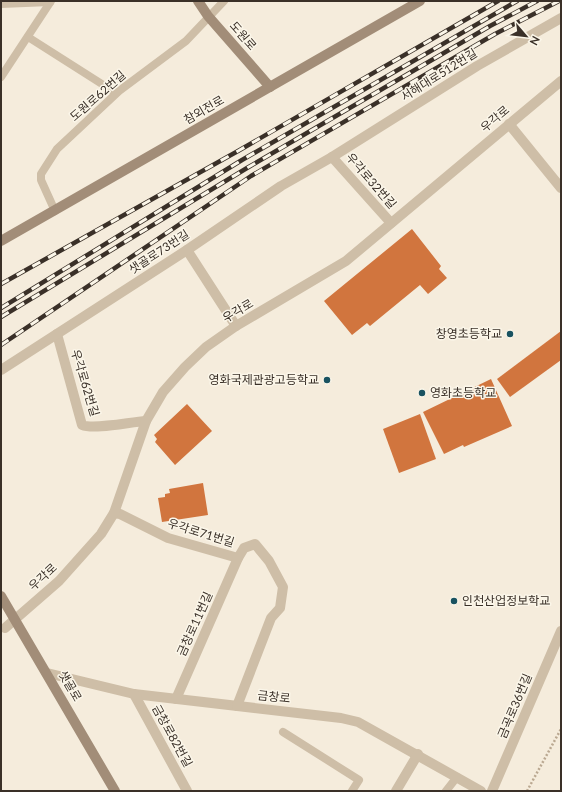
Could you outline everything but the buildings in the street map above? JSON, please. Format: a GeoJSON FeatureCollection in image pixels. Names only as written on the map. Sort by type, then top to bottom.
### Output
{"type":"FeatureCollection","features":[{"type":"Feature","properties":{"kind":"main road","name":"도원로"},"geometry":{"type":"LineString","coordinates":[[198,1],[208,16],[270,87]]}},
{"type":"Feature","properties":{"kind":"main road","name":"참외전로"},"geometry":{"type":"LineString","coordinates":[[1,241],[420,1]]}},
{"type":"Feature","properties":{"kind":"main road","name":"샛골로"},"geometry":{"type":"LineString","coordinates":[[1,596],[16,619],[115,791]]}},
{"type":"Feature","properties":{"kind":"street","name":"서해대로512번길"},"geometry":{"type":"LineString","coordinates":[[332,157],[477,66],[561,18]]}},
{"type":"Feature","properties":{"kind":"street","name":"우각로"},"geometry":{"type":"LineString","coordinates":[[5,628],[59,581],[101,534],[114,513],[146,421],[163,392],[185,367],[206,348],[236,326],[336,268],[391,224],[561,81]]}},
{"type":"Feature","properties":{"kind":"street"},"geometry":{"type":"LineString","coordinates":[[509,124],[561,188]]}},
{"type":"Feature","properties":{"kind":"street","name":"우각로32번길"},"geometry":{"type":"LineString","coordinates":[[332,157],[391,224]]}},
{"type":"Feature","properties":{"kind":"street","name":"샛골로73번길"},"geometry":{"type":"LineString","coordinates":[[1,370],[186,250],[281,186],[332,157]]}},
{"type":"Feature","properties":{"kind":"street"},"geometry":{"type":"LineString","coordinates":[[186,250],[236,326]]}},
{"type":"Feature","properties":{"kind":"street","name":"우각로62번길"},"geometry":{"type":"LineString","coordinates":[[57,334],[82,425],[88,428],[146,421]]}},
{"type":"Feature","properties":{"kind":"street","name":"우각로71번길"},"geometry":{"type":"LineString","coordinates":[[114,513],[120,514],[168,538],[238,558]]}},
{"type":"Feature","properties":{"kind":"street"},"geometry":{"type":"LineString","coordinates":[[237,706],[271,618],[280,608],[284,587],[269,560],[255,544],[244,548],[238,558]]}},
{"type":"Feature","properties":{"kind":"street","name":"금창로11번길"},"geometry":{"type":"LineString","coordinates":[[176,700],[238,558]]}},
{"type":"Feature","properties":{"kind":"street","name":"금곡로36번길"},"geometry":{"type":"LineString","coordinates":[[492,791],[561,631]]}},
{"type":"Feature","properties":{"kind":"street","name":"금창로"},"geometry":{"type":"LineString","coordinates":[[47,673],[134,694],[341,718],[358,722],[418,754],[482,791]]}},
{"type":"Feature","properties":{"kind":"street","name":"금창로82번길"},"geometry":{"type":"LineString","coordinates":[[134,694],[187,791]]}},
{"type":"Feature","properties":{"kind":"street"},"geometry":{"type":"LineString","coordinates":[[396,791],[418,754]]}},
{"type":"Feature","properties":{"kind":"lane","name":"도원로62번길"},"geometry":{"type":"LineString","coordinates":[[55,211],[40,180],[41,174],[57,149],[116,93],[186,41],[208,16],[224,1]]}},
{"type":"Feature","properties":{"kind":"lane"},"geometry":{"type":"LineString","coordinates":[[1,4],[51,2]]}},
{"type":"Feature","properties":{"kind":"lane"},"geometry":{"type":"LineString","coordinates":[[1,77],[51,2]]}},
{"type":"Feature","properties":{"kind":"lane"},"geometry":{"type":"LineString","coordinates":[[28,37],[116,93]]}},
{"type":"Feature","properties":{"kind":"lane"},"geometry":{"type":"LineString","coordinates":[[283,732],[359,780],[352,791]]}},
{"type":"Feature","properties":{"kind":"lane"},"geometry":{"type":"LineString","coordinates":[[446,791],[457,777]]}},
{"type":"Feature","properties":{"kind":"path"},"geometry":{"type":"LineString","coordinates":[[528,791],[561,729]]}},
{"type":"Feature","properties":{"kind":"railway"},"geometry":{"type":"LineString","coordinates":[[1,284],[238,151],[498,1]]}},
{"type":"Feature","properties":{"kind":"railway"},"geometry":{"type":"LineString","coordinates":[[1,308],[242,160],[517,1]]}},
{"type":"Feature","properties":{"kind":"railway"},"geometry":{"type":"LineString","coordinates":[[1,317],[247,168],[490,26],[537,1]]}},
{"type":"Feature","properties":{"kind":"railway"},"geometry":{"type":"LineString","coordinates":[[1,345],[251,176],[495,34],[559,1]]}},
{"type":"Feature","properties":{"kind":"place","name":"창영초등학교"},"geometry":{"type":"Point","coordinates":[510,334]}},
{"type":"Feature","properties":{"kind":"place","name":"영화국제관광고등학교"},"geometry":{"type":"Point","coordinates":[327,380]}},
{"type":"Feature","properties":{"kind":"place","name":"영화초등학교"},"geometry":{"type":"Point","coordinates":[422,393]}},
{"type":"Feature","properties":{"kind":"place","name":"인천산업정보학교"},"geometry":{"type":"Point","coordinates":[454,601]}}]}
